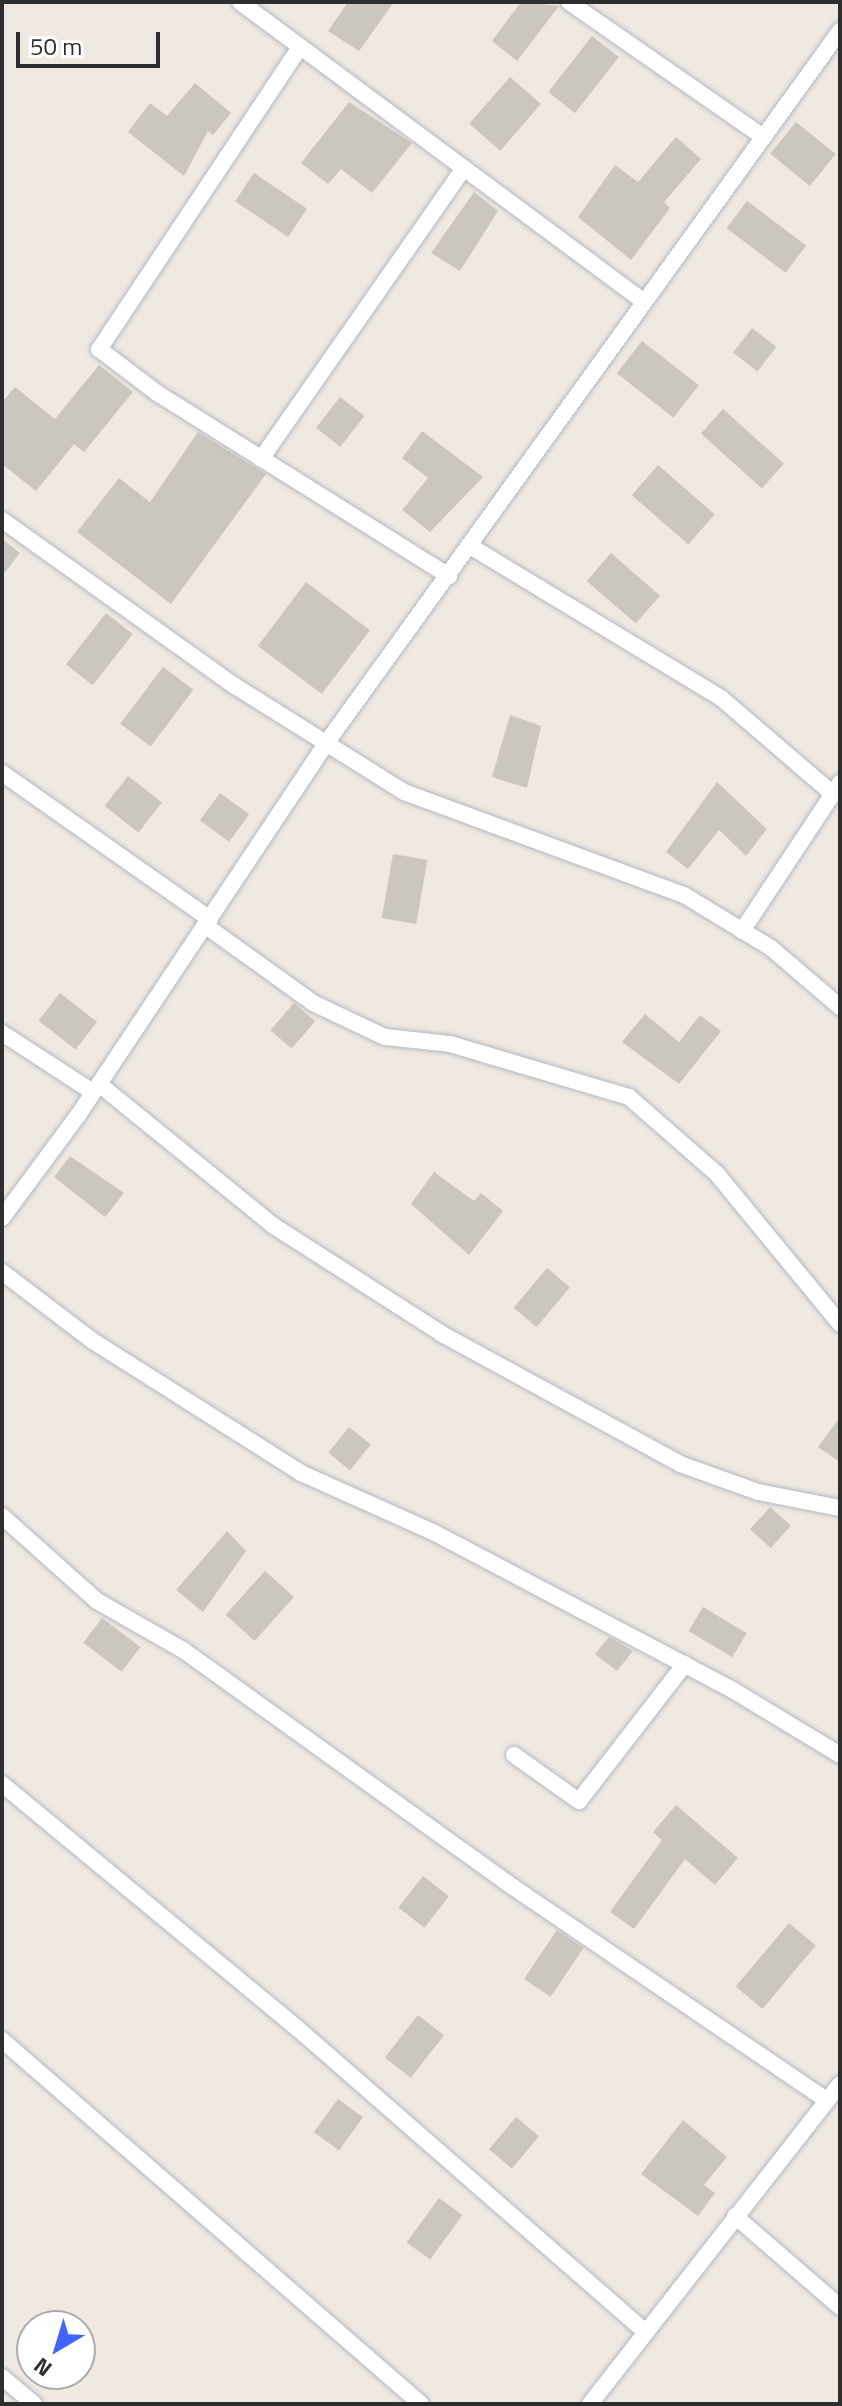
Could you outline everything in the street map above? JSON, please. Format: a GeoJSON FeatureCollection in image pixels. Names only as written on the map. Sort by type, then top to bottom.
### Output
{"type":"FeatureCollection","features":[{"type":"Feature","properties":{"kind":"street"},"geometry":{"type":"LineString","coordinates":[[240,2],[643,301]]}},
{"type":"Feature","properties":{"kind":"street"},"geometry":{"type":"LineString","coordinates":[[569,2],[763,137]]}},
{"type":"Feature","properties":{"kind":"street"},"geometry":{"type":"LineString","coordinates":[[2,1218],[96,1088],[327,742],[840,31]]}},
{"type":"Feature","properties":{"kind":"street"},"geometry":{"type":"LineString","coordinates":[[300,47],[99,349],[107,361],[449,576]]}},
{"type":"Feature","properties":{"kind":"street"},"geometry":{"type":"LineString","coordinates":[[261,459],[463,169]]}},
{"type":"Feature","properties":{"kind":"street"},"geometry":{"type":"LineString","coordinates":[[2,520],[235,686],[404,792],[684,895],[742,931],[840,1007]]}},
{"type":"Feature","properties":{"kind":"street"},"geometry":{"type":"LineString","coordinates":[[470,546],[721,698],[836,788],[742,931]]}},
{"type":"Feature","properties":{"kind":"street"},"geometry":{"type":"LineString","coordinates":[[2,773],[208,922],[313,1003],[385,1037],[450,1044],[629,1097],[717,1174],[840,1324]]}},
{"type":"Feature","properties":{"kind":"street"},"geometry":{"type":"LineString","coordinates":[[2,1033],[96,1088],[274,1226],[469,1350],[680,1464],[758,1492],[840,1508]]}},
{"type":"Feature","properties":{"kind":"street"},"geometry":{"type":"LineString","coordinates":[[2,1272],[93,1341],[301,1473],[433,1532],[685,1664],[840,1755]]}},
{"type":"Feature","properties":{"kind":"street"},"geometry":{"type":"LineString","coordinates":[[2,1516],[97,1601],[183,1650],[513,1887],[827,2100]]}},
{"type":"Feature","properties":{"kind":"street"},"geometry":{"type":"LineString","coordinates":[[514,1755],[579,1801],[685,1664]]}},
{"type":"Feature","properties":{"kind":"street"},"geometry":{"type":"LineString","coordinates":[[2,1784],[297,2028],[644,2331]]}},
{"type":"Feature","properties":{"kind":"street"},"geometry":{"type":"LineString","coordinates":[[2,2040],[421,2404]]}},
{"type":"Feature","properties":{"kind":"street"},"geometry":{"type":"LineString","coordinates":[[590,2404],[840,2084]]}},
{"type":"Feature","properties":{"kind":"street"},"geometry":{"type":"LineString","coordinates":[[735,2216],[840,2307]]}},
{"type":"Feature","properties":{"kind":"street"},"geometry":{"type":"LineString","coordinates":[[2,2377],[34,2404]]}},
{"type":"Feature","properties":{"kind":"building"},"geometry":{"type":"Polygon","coordinates":[[[348,2],[394,2],[359,51],[328,31],[348,2]]]}},
{"type":"Feature","properties":{"kind":"building"},"geometry":{"type":"Polygon","coordinates":[[[521,2],[559,6],[517,61],[492,41],[521,2]]]}},
{"type":"Feature","properties":{"kind":"building"},"geometry":{"type":"Polygon","coordinates":[[[592,36],[619,57],[575,113],[548,92],[592,36]]]}},
{"type":"Feature","properties":{"kind":"building"},"geometry":{"type":"Polygon","coordinates":[[[510,77],[541,104],[500,151],[469,124],[510,77]]]}},
{"type":"Feature","properties":{"kind":"building"},"geometry":{"type":"Polygon","coordinates":[[[195,83],[231,113],[213,135],[208,131],[184,176],[128,132],[150,103],[167,116],[195,83]]]}},
{"type":"Feature","properties":{"kind":"building"},"geometry":{"type":"Polygon","coordinates":[[[349,102],[412,143],[372,193],[341,169],[328,184],[301,163],[349,102]]]}},
{"type":"Feature","properties":{"kind":"building"},"geometry":{"type":"Polygon","coordinates":[[[796,122],[836,154],[810,186],[770,154],[796,122]]]}},
{"type":"Feature","properties":{"kind":"building"},"geometry":{"type":"Polygon","coordinates":[[[676,137],[701,159],[664,202],[670,208],[631,260],[578,217],[615,165],[638,182],[676,137]]]}},
{"type":"Feature","properties":{"kind":"building"},"geometry":{"type":"Polygon","coordinates":[[[254,173],[307,209],[288,237],[235,201],[254,173]]]}},
{"type":"Feature","properties":{"kind":"building"},"geometry":{"type":"Polygon","coordinates":[[[474,192],[498,211],[460,271],[431,253],[474,192]]]}},
{"type":"Feature","properties":{"kind":"building"},"geometry":{"type":"Polygon","coordinates":[[[747,201],[806,246],[786,273],[727,228],[747,201]]]}},
{"type":"Feature","properties":{"kind":"building"},"geometry":{"type":"Polygon","coordinates":[[[752,328],[776,347],[757,372],[733,352],[752,328]]]}},
{"type":"Feature","properties":{"kind":"building"},"geometry":{"type":"Polygon","coordinates":[[[642,341],[699,385],[673,418],[617,373],[642,341]]]}},
{"type":"Feature","properties":{"kind":"building"},"geometry":{"type":"Polygon","coordinates":[[[99,365],[133,392],[84,452],[74,444],[36,491],[2,464],[2,402],[15,387],[55,419],[99,365]]]}},
{"type":"Feature","properties":{"kind":"building"},"geometry":{"type":"Polygon","coordinates":[[[340,397],[364,416],[340,447],[316,428],[340,397]]]}},
{"type":"Feature","properties":{"kind":"building"},"geometry":{"type":"Polygon","coordinates":[[[723,409],[784,464],[762,488],[701,434],[723,409]]]}},
{"type":"Feature","properties":{"kind":"building"},"geometry":{"type":"Polygon","coordinates":[[[422,431],[483,477],[430,532],[402,510],[428,478],[402,458],[422,431]]]}},
{"type":"Feature","properties":{"kind":"building"},"geometry":{"type":"Polygon","coordinates":[[[198,432],[266,474],[171,604],[77,532],[119,478],[150,502],[198,432]]]}},
{"type":"Feature","properties":{"kind":"building"},"geometry":{"type":"Polygon","coordinates":[[[658,465],[715,514],[688,544],[632,495],[658,465]]]}},
{"type":"Feature","properties":{"kind":"building"},"geometry":{"type":"Polygon","coordinates":[[[2,539],[20,553],[2,576],[2,539]]]}},
{"type":"Feature","properties":{"kind":"building"},"geometry":{"type":"Polygon","coordinates":[[[611,553],[660,596],[636,624],[587,581],[611,553]]]}},
{"type":"Feature","properties":{"kind":"building"},"geometry":{"type":"Polygon","coordinates":[[[306,582],[370,630],[322,694],[258,646],[306,582]]]}},
{"type":"Feature","properties":{"kind":"building"},"geometry":{"type":"Polygon","coordinates":[[[106,613],[133,634],[93,685],[66,664],[106,613]]]}},
{"type":"Feature","properties":{"kind":"building"},"geometry":{"type":"Polygon","coordinates":[[[163,667],[193,690],[151,747],[120,724],[163,667]]]}},
{"type":"Feature","properties":{"kind":"building"},"geometry":{"type":"Polygon","coordinates":[[[510,715],[541,726],[527,788],[492,777],[510,715]]]}},
{"type":"Feature","properties":{"kind":"building"},"geometry":{"type":"Polygon","coordinates":[[[128,776],[162,802],[138,832],[105,806],[128,776]]]}},
{"type":"Feature","properties":{"kind":"building"},"geometry":{"type":"Polygon","coordinates":[[[717,782],[767,829],[746,856],[719,830],[688,869],[666,852],[717,782]]]}},
{"type":"Feature","properties":{"kind":"building"},"geometry":{"type":"Polygon","coordinates":[[[220,793],[249,814],[229,842],[200,821],[220,793]]]}},
{"type":"Feature","properties":{"kind":"building"},"geometry":{"type":"Polygon","coordinates":[[[393,854],[427,860],[416,924],[382,918],[393,854]]]}},
{"type":"Feature","properties":{"kind":"building"},"geometry":{"type":"Polygon","coordinates":[[[60,993],[97,1022],[75,1050],[38,1021],[60,993]]]}},
{"type":"Feature","properties":{"kind":"building"},"geometry":{"type":"Polygon","coordinates":[[[294,1003],[315,1021],[292,1049],[270,1030],[294,1003]]]}},
{"type":"Feature","properties":{"kind":"building"},"geometry":{"type":"Polygon","coordinates":[[[645,1014],[679,1042],[700,1015],[721,1031],[679,1084],[622,1042],[645,1014]]]}},
{"type":"Feature","properties":{"kind":"building"},"geometry":{"type":"Polygon","coordinates":[[[70,1156],[124,1193],[105,1217],[54,1177],[70,1156]]]}},
{"type":"Feature","properties":{"kind":"building"},"geometry":{"type":"Polygon","coordinates":[[[434,1172],[474,1201],[481,1193],[503,1211],[469,1255],[411,1204],[434,1172]]]}},
{"type":"Feature","properties":{"kind":"building"},"geometry":{"type":"Polygon","coordinates":[[[547,1268],[570,1287],[537,1327],[514,1308],[547,1268]]]}},
{"type":"Feature","properties":{"kind":"building"},"geometry":{"type":"Polygon","coordinates":[[[840,1417],[840,1462],[818,1447],[840,1417]]]}},
{"type":"Feature","properties":{"kind":"building"},"geometry":{"type":"Polygon","coordinates":[[[349,1427],[371,1445],[350,1470],[328,1453],[349,1427]]]}},
{"type":"Feature","properties":{"kind":"building"},"geometry":{"type":"Polygon","coordinates":[[[770,1507],[791,1526],[771,1548],[750,1529],[770,1507]]]}},
{"type":"Feature","properties":{"kind":"building"},"geometry":{"type":"Polygon","coordinates":[[[227,1531],[246,1551],[203,1612],[176,1590],[227,1531]]]}},
{"type":"Feature","properties":{"kind":"building"},"geometry":{"type":"Polygon","coordinates":[[[265,1571],[294,1597],[255,1641],[226,1615],[265,1571]]]}},
{"type":"Feature","properties":{"kind":"building"},"geometry":{"type":"Polygon","coordinates":[[[703,1607],[747,1633],[732,1657],[689,1631],[703,1607]]]}},
{"type":"Feature","properties":{"kind":"building"},"geometry":{"type":"Polygon","coordinates":[[[102,1618],[140,1647],[122,1672],[83,1643],[102,1618]]]}},
{"type":"Feature","properties":{"kind":"building"},"geometry":{"type":"Polygon","coordinates":[[[609,1637],[633,1651],[617,1671],[595,1654],[609,1637]]]}},
{"type":"Feature","properties":{"kind":"building"},"geometry":{"type":"Polygon","coordinates":[[[676,1805],[738,1858],[715,1885],[685,1859],[634,1929],[610,1912],[662,1840],[653,1832],[676,1805]]]}},
{"type":"Feature","properties":{"kind":"building"},"geometry":{"type":"Polygon","coordinates":[[[423,1876],[449,1896],[424,1928],[398,1908],[423,1876]]]}},
{"type":"Feature","properties":{"kind":"building"},"geometry":{"type":"Polygon","coordinates":[[[789,1923],[816,1945],[762,2009],[736,1987],[789,1923]]]}},
{"type":"Feature","properties":{"kind":"building"},"geometry":{"type":"Polygon","coordinates":[[[557,1930],[584,1948],[551,1997],[524,1979],[557,1930]]]}},
{"type":"Feature","properties":{"kind":"building"},"geometry":{"type":"Polygon","coordinates":[[[418,2015],[444,2035],[411,2078],[385,2058],[418,2015]]]}},
{"type":"Feature","properties":{"kind":"building"},"geometry":{"type":"Polygon","coordinates":[[[338,2099],[363,2117],[339,2150],[314,2132],[338,2099]]]}},
{"type":"Feature","properties":{"kind":"building"},"geometry":{"type":"Polygon","coordinates":[[[516,2117],[539,2136],[512,2168],[489,2149],[516,2117]]]}},
{"type":"Feature","properties":{"kind":"building"},"geometry":{"type":"Polygon","coordinates":[[[683,2120],[727,2157],[704,2185],[715,2193],[698,2216],[641,2174],[683,2120]]]}},
{"type":"Feature","properties":{"kind":"building"},"geometry":{"type":"Polygon","coordinates":[[[439,2198],[462,2215],[430,2260],[407,2242],[439,2198]]]}}]}
